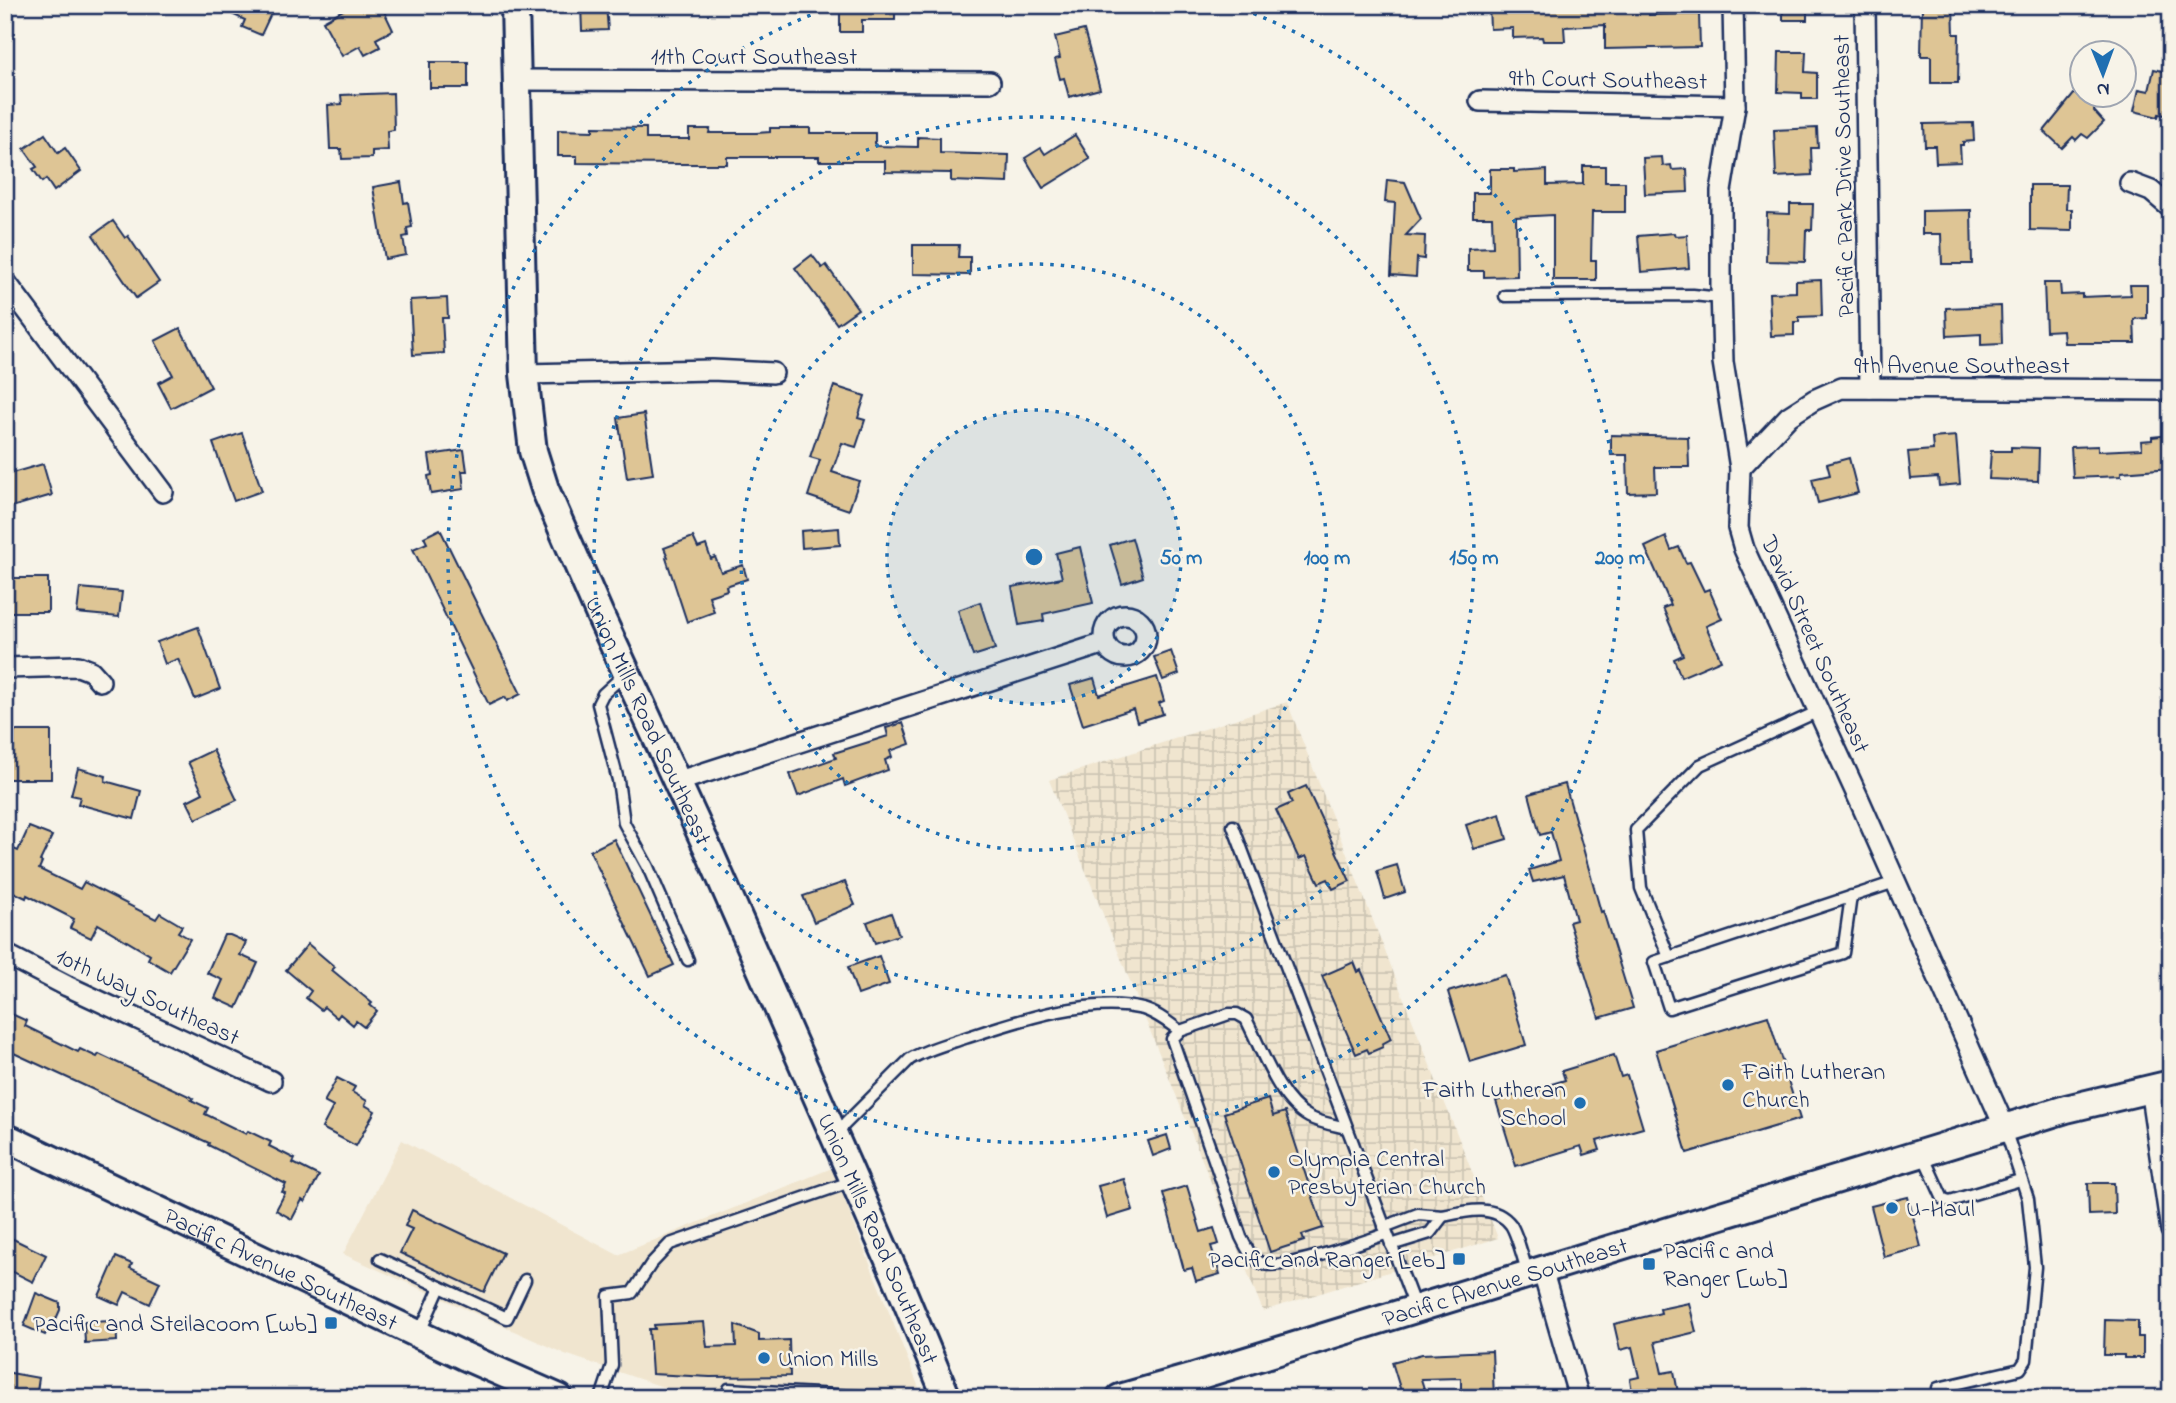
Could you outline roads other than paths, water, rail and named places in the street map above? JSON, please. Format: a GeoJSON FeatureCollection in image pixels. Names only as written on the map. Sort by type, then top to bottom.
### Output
{"type":"FeatureCollection","features":[{"type":"Feature","properties":{"kind":"main road","name":"Union Mills Road Southeast"},"geometry":{"type":"LineString","coordinates":[[515,5],[524,374],[533,451],[545,489],[709,851],[947,1398]]}},
{"type":"Feature","properties":{"kind":"main road","name":"Pacific Avenue Southeast"},"geometry":{"type":"LineString","coordinates":[[1120,1398],[2066,1109],[2161,1086]]}},
{"type":"Feature","properties":{"kind":"main road","name":"Pacific Avenue Southeast"},"geometry":{"type":"LineString","coordinates":[[5,1137],[559,1398]]}},
{"type":"Feature","properties":{"kind":"street","name":"David Street Southeast"},"geometry":{"type":"LineString","coordinates":[[1733,5],[1735,106],[1721,191],[1721,298],[1723,362],[1740,468],[1738,528],[1744,549],[2005,1128]]}},
{"type":"Feature","properties":{"kind":"street","name":"Pacific Park Drive Southeast"},"geometry":{"type":"LineString","coordinates":[[1865,5],[1870,387]]}},
{"type":"Feature","properties":{"kind":"street","name":"11th Court Southeast"},"geometry":{"type":"LineString","coordinates":[[517,80],[990,82]]}},
{"type":"Feature","properties":{"kind":"street","name":"9th Court Southeast"},"geometry":{"type":"LineString","coordinates":[[1480,101],[1735,106]]}},
{"type":"Feature","properties":{"kind":"street"},"geometry":{"type":"LineString","coordinates":[[2130,183],[2151,191],[2171,208]]}},
{"type":"Feature","properties":{"kind":"street"},"geometry":{"type":"LineString","coordinates":[[5,281],[163,492]]}},
{"type":"Feature","properties":{"kind":"street"},"geometry":{"type":"LineString","coordinates":[[524,374],[712,370],[773,373]]}},
{"type":"Feature","properties":{"kind":"street","name":"9th Avenue Southeast"},"geometry":{"type":"LineString","coordinates":[[1740,468],[1789,416],[1814,400],[1841,388],[2169,388]]}},
{"type":"Feature","properties":{"kind":"street"},"geometry":{"type":"LineString","coordinates":[[676,782],[1105,643]]}},
{"type":"Feature","properties":{"kind":"street"},"geometry":{"type":"LineString","coordinates":[[5,668],[78,666],[91,671],[100,681]]}},
{"type":"Feature","properties":{"kind":"street","name":"10th Way Southeast"},"geometry":{"type":"LineString","coordinates":[[5,954],[67,986],[271,1081]]}},
{"type":"Feature","properties":{"kind":"street"},"geometry":{"type":"LineString","coordinates":[[2161,1086],[2171,1230]]}},
{"type":"Feature","properties":{"kind":"street"},"geometry":{"type":"LineString","coordinates":[[1535,1271],[1579,1398]]}},
{"type":"Feature","properties":{"kind":"lane"},"geometry":{"type":"LineString","coordinates":[[1505,296],[1693,295],[1721,298]]}},
{"type":"Feature","properties":{"kind":"lane"},"geometry":{"type":"LineString","coordinates":[[626,672],[603,694],[598,704],[618,780],[624,823],[648,867],[688,960]]}},
{"type":"Feature","properties":{"kind":"lane"},"geometry":{"type":"LineString","coordinates":[[1669,957],[1641,888],[1636,830],[1700,765],[1819,711]]}},
{"type":"Feature","properties":{"kind":"lane"},"geometry":{"type":"LineString","coordinates":[[1233,826],[1415,1308]]}},
{"type":"Feature","properties":{"kind":"lane"},"geometry":{"type":"LineString","coordinates":[[1851,897],[1843,953],[1669,1009],[1654,962],[1895,882]]}},
{"type":"Feature","properties":{"kind":"lane"},"geometry":{"type":"LineString","coordinates":[[834,1135],[910,1059],[981,1032],[1059,1012],[1089,1007],[1124,1006],[1146,1010],[1180,1031]]}},
{"type":"Feature","properties":{"kind":"lane"},"geometry":{"type":"LineString","coordinates":[[1347,1128],[1313,1119],[1293,1103],[1278,1083],[1246,1019],[1241,1016],[1229,1014],[1180,1031],[1172,1039],[1241,1237],[1253,1257],[1261,1263],[1276,1266],[1294,1263],[1385,1230],[1418,1214],[1443,1216],[1477,1209],[1493,1213],[1510,1225],[1535,1271]]}},
{"type":"Feature","properties":{"kind":"lane"},"geometry":{"type":"LineString","coordinates":[[1938,1388],[2020,1368],[2026,1360],[2035,1267],[2028,1199],[2005,1128]]}},
{"type":"Feature","properties":{"kind":"lane"},"geometry":{"type":"LineString","coordinates":[[1923,1154],[1942,1199],[1950,1201],[2020,1180]]}},
{"type":"Feature","properties":{"kind":"lane"},"geometry":{"type":"LineString","coordinates":[[601,1398],[612,1365],[609,1296],[632,1293],[651,1264],[670,1244],[854,1181]]}},
{"type":"Feature","properties":{"kind":"lane"},"geometry":{"type":"LineString","coordinates":[[1391,1245],[1430,1233],[1443,1216]]}},
{"type":"Feature","properties":{"kind":"lane"},"geometry":{"type":"LineString","coordinates":[[380,1259],[507,1318],[525,1280]]}},
{"type":"Feature","properties":{"kind":"lane"},"geometry":{"type":"LineString","coordinates":[[419,1334],[440,1287]]}},
{"type":"Feature","properties":{"kind":"lane"},"geometry":{"type":"LineString","coordinates":[[726,1398],[729,1390],[891,1398]]}},
{"type":"Feature","properties":{"kind":"place","name":"Faith Lutheran Church"},"geometry":{"type":"Point","coordinates":[1728,1085]}},
{"type":"Feature","properties":{"kind":"place","name":"Faith Lutheran School"},"geometry":{"type":"Point","coordinates":[1580,1103]}},
{"type":"Feature","properties":{"kind":"place","name":"Olympia Central Presbyterian Church"},"geometry":{"type":"Point","coordinates":[1274,1172]}},
{"type":"Feature","properties":{"kind":"place","name":"U-Haul"},"geometry":{"type":"Point","coordinates":[1892,1208]}},
{"type":"Feature","properties":{"kind":"place","name":"Pacific and Ranger [eb]"},"geometry":{"type":"Point","coordinates":[1459,1259]}},
{"type":"Feature","properties":{"kind":"place","name":"Pacific and Ranger [wb]"},"geometry":{"type":"Point","coordinates":[1649,1264]}},
{"type":"Feature","properties":{"kind":"place","name":"Pacific and Steilacoom [wb]"},"geometry":{"type":"Point","coordinates":[331,1323]}},
{"type":"Feature","properties":{"kind":"place","name":"Union Mills"},"geometry":{"type":"Point","coordinates":[764,1358]}}]}
